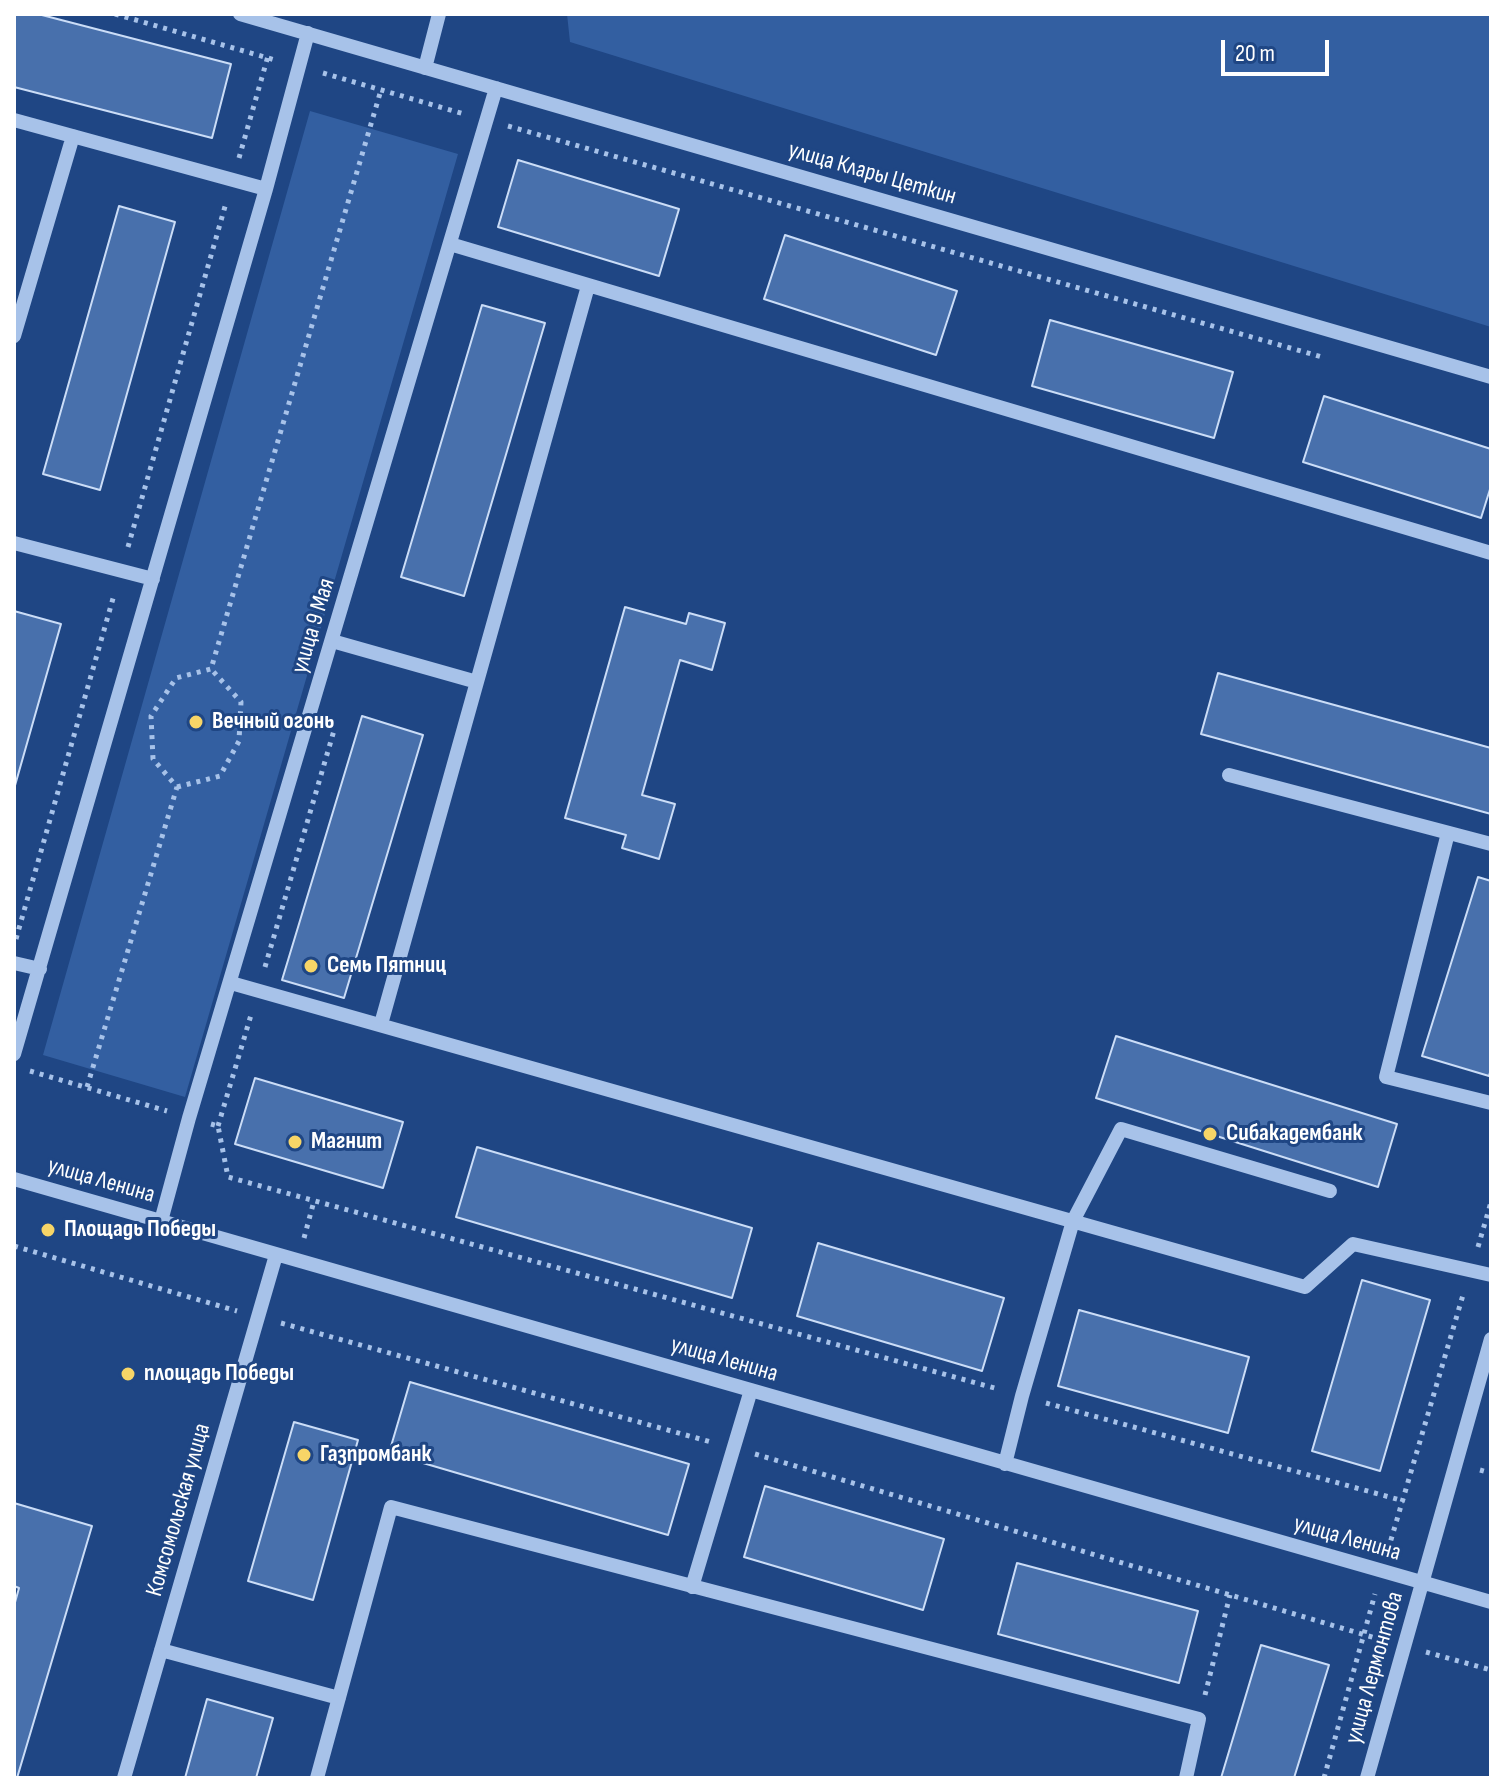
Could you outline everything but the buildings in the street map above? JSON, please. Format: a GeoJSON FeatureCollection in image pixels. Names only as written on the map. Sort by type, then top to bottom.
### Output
{"type":"FeatureCollection","features":[{"type":"Feature","properties":{"kind":"street","name":"улица Клары Цеткин"},"geometry":{"type":"LineString","coordinates":[[240,14],[1491,377]]}},
{"type":"Feature","properties":{"kind":"street"},"geometry":{"type":"LineString","coordinates":[[425,68],[439,14]]}},
{"type":"Feature","properties":{"kind":"street"},"geometry":{"type":"LineString","coordinates":[[14,1054],[266,189],[308,33]]}},
{"type":"Feature","properties":{"kind":"street","name":"улица 9 Мая"},"geometry":{"type":"LineString","coordinates":[[161,1221],[496,88]]}},
{"type":"Feature","properties":{"kind":"street"},"geometry":{"type":"LineString","coordinates":[[14,120],[266,189]]}},
{"type":"Feature","properties":{"kind":"street"},"geometry":{"type":"LineString","coordinates":[[14,336],[73,136]]}},
{"type":"Feature","properties":{"kind":"street"},"geometry":{"type":"LineString","coordinates":[[450,244],[1491,553]]}},
{"type":"Feature","properties":{"kind":"street"},"geometry":{"type":"LineString","coordinates":[[381,1024],[588,286]]}},
{"type":"Feature","properties":{"kind":"street"},"geometry":{"type":"LineString","coordinates":[[14,543],[153,579]]}},
{"type":"Feature","properties":{"kind":"street"},"geometry":{"type":"LineString","coordinates":[[332,641],[477,682]]}},
{"type":"Feature","properties":{"kind":"street"},"geometry":{"type":"LineString","coordinates":[[1229,775],[1491,844]]}},
{"type":"Feature","properties":{"kind":"street"},"geometry":{"type":"LineString","coordinates":[[1448,833],[1386,1077],[1491,1103]]}},
{"type":"Feature","properties":{"kind":"street"},"geometry":{"type":"LineString","coordinates":[[14,963],[40,969]]}},
{"type":"Feature","properties":{"kind":"street"},"geometry":{"type":"LineString","coordinates":[[231,983],[1305,1287],[1353,1244],[1491,1275]]}},
{"type":"Feature","properties":{"kind":"street"},"geometry":{"type":"LineString","coordinates":[[1005,1464],[1073,1221],[1121,1129],[1330,1191]]}},
{"type":"Feature","properties":{"kind":"street","name":"улица Ленина"},"geometry":{"type":"LineString","coordinates":[[14,1179],[1491,1602]]}},
{"type":"Feature","properties":{"kind":"street","name":"Комсомольская улица"},"geometry":{"type":"LineString","coordinates":[[124,1778],[276,1255]]}},
{"type":"Feature","properties":{"kind":"street","name":"улица Лермонтова"},"geometry":{"type":"LineString","coordinates":[[1367,1778],[1491,1339]]}},
{"type":"Feature","properties":{"kind":"street"},"geometry":{"type":"LineString","coordinates":[[692,1587],[751,1390]]}},
{"type":"Feature","properties":{"kind":"street"},"geometry":{"type":"LineString","coordinates":[[317,1778],[391,1507],[1199,1719],[1186,1778]]}},
{"type":"Feature","properties":{"kind":"street"},"geometry":{"type":"LineString","coordinates":[[161,1650],[339,1698]]}},
{"type":"Feature","properties":{"kind":"path"},"geometry":{"type":"LineString","coordinates":[[115,14],[1323,358]]}},
{"type":"Feature","properties":{"kind":"path"},"geometry":{"type":"LineString","coordinates":[[14,945],[277,25]]}},
{"type":"Feature","properties":{"kind":"path"},"geometry":{"type":"LineString","coordinates":[[211,669],[381,90]]}},
{"type":"Feature","properties":{"kind":"path"},"geometry":{"type":"LineString","coordinates":[[177,787],[220,776],[239,741],[241,702],[211,669]]}},
{"type":"Feature","properties":{"kind":"path"},"geometry":{"type":"LineString","coordinates":[[177,787],[153,759],[151,716],[176,678],[211,669]]}},
{"type":"Feature","properties":{"kind":"path"},"geometry":{"type":"LineString","coordinates":[[87,1087],[177,787]]}},
{"type":"Feature","properties":{"kind":"path"},"geometry":{"type":"LineString","coordinates":[[29,1070],[218,1126],[228,1177],[1404,1501]]}},
{"type":"Feature","properties":{"kind":"path"},"geometry":{"type":"LineString","coordinates":[[1324,1778],[1491,1202]]}},
{"type":"Feature","properties":{"kind":"path"},"geometry":{"type":"LineString","coordinates":[[1199,1719],[1230,1595]]}},
{"type":"Feature","properties":{"kind":"shaded area"},"geometry":{"type":"Polygon","coordinates":[[[567,14],[1491,14],[1491,327],[570,42],[567,14]]]}},
{"type":"Feature","properties":{"kind":"shaded area"},"geometry":{"type":"Polygon","coordinates":[[[310,111],[458,154],[185,1097],[43,1055],[310,111]]]}},
{"type":"Feature","properties":{"kind":"place","name":"Вечный огонь"},"geometry":{"type":"Point","coordinates":[196,722]}},
{"type":"Feature","properties":{"kind":"place","name":"Семь Пятниц"},"geometry":{"type":"Point","coordinates":[311,966]}},
{"type":"Feature","properties":{"kind":"place","name":"Сибакадембанк"},"geometry":{"type":"Point","coordinates":[1210,1134]}},
{"type":"Feature","properties":{"kind":"place","name":"Магнит"},"geometry":{"type":"Point","coordinates":[295,1142]}},
{"type":"Feature","properties":{"kind":"place","name":"Площадь Победы"},"geometry":{"type":"Point","coordinates":[48,1230]}},
{"type":"Feature","properties":{"kind":"place","name":"площадь Победы"},"geometry":{"type":"Point","coordinates":[128,1374]}},
{"type":"Feature","properties":{"kind":"place","name":"Газпромбанк"},"geometry":{"type":"Point","coordinates":[304,1455]}}]}
